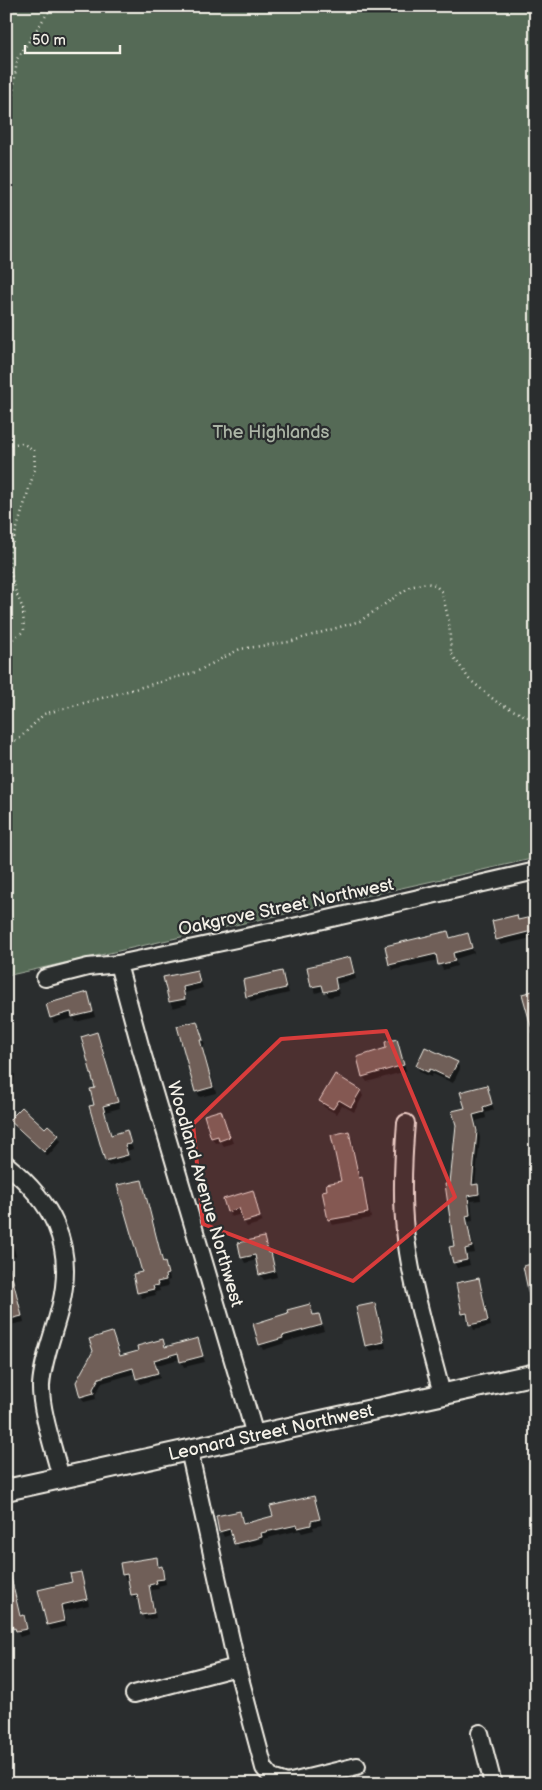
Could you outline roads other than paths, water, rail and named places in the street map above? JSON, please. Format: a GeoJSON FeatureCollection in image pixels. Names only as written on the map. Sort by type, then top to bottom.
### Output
{"type":"FeatureCollection","features":[{"type":"Feature","properties":{"kind":"main road","name":"Leonard Street Northwest"},"geometry":{"type":"LineString","coordinates":[[6,1490],[536,1374]]}},
{"type":"Feature","properties":{"kind":"street","name":"Oakgrove Street Northwest"},"geometry":{"type":"LineString","coordinates":[[45,978],[88,967],[118,964],[293,927],[536,870]]}},
{"type":"Feature","properties":{"kind":"street","name":"Woodland Avenue Northwest"},"geometry":{"type":"LineString","coordinates":[[118,964],[141,1049],[255,1435]]}},
{"type":"Feature","properties":{"kind":"street"},"geometry":{"type":"LineString","coordinates":[[406,1123],[403,1178],[409,1261],[442,1394]]}},
{"type":"Feature","properties":{"kind":"street"},"geometry":{"type":"LineString","coordinates":[[6,1164],[28,1182],[49,1210],[63,1243],[66,1276],[61,1304],[43,1372],[41,1397],[61,1478]]}},
{"type":"Feature","properties":{"kind":"street"},"geometry":{"type":"LineString","coordinates":[[189,1450],[237,1667],[264,1768],[272,1778],[287,1782],[356,1766]]}},
{"type":"Feature","properties":{"kind":"street"},"geometry":{"type":"LineString","coordinates":[[134,1694],[237,1667]]}},
{"type":"Feature","properties":{"kind":"street"},"geometry":{"type":"LineString","coordinates":[[480,1733],[493,1784]]}},
{"type":"Feature","properties":{"kind":"park label","name":"The Highlands"},"geometry":{"type":"Point","coordinates":[271,432]}}]}
